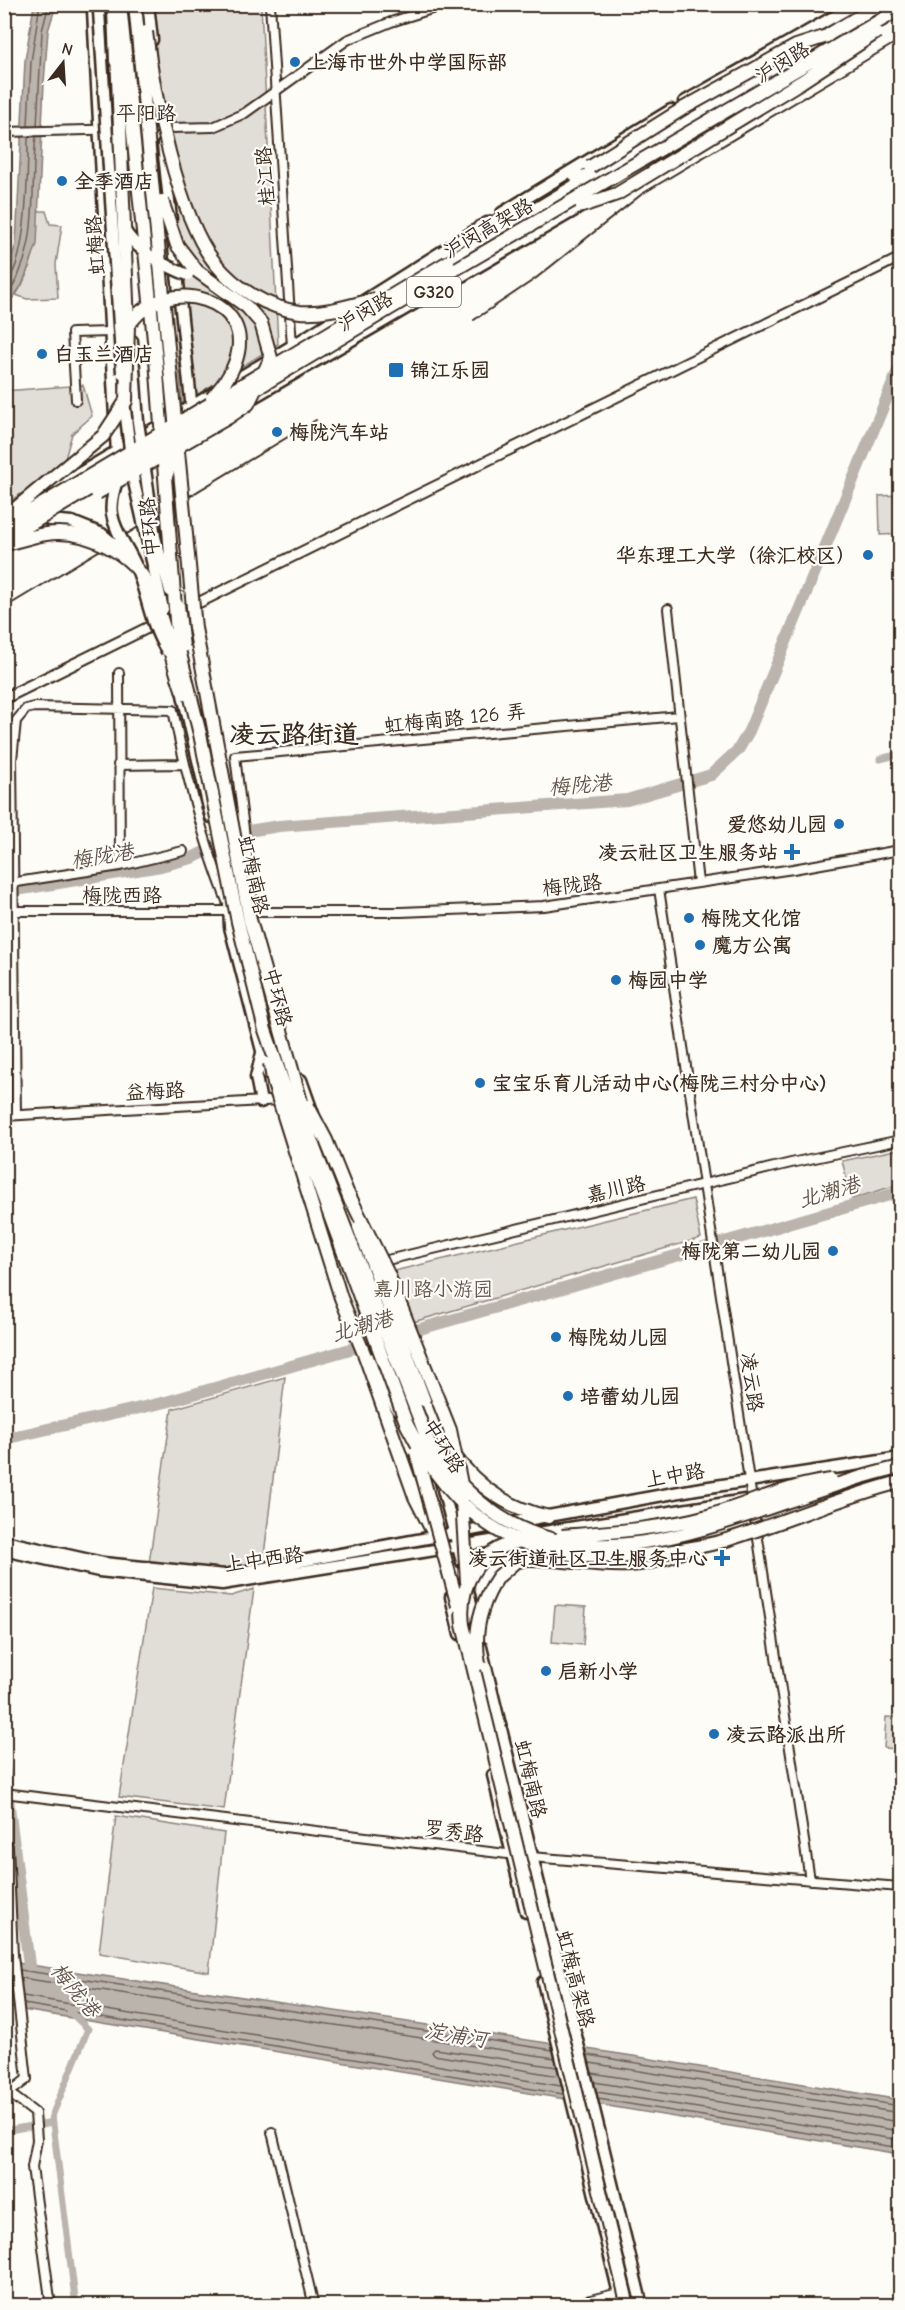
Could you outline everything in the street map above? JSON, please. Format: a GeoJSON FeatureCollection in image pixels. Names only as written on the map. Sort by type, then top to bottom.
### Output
{"type":"FeatureCollection","features":[{"type":"Feature","properties":{"kind":"highway"},"geometry":{"type":"LineString","coordinates":[[4,518],[103,436],[126,401],[128,326],[116,4]]}},
{"type":"Feature","properties":{"kind":"highway","name":"中环路"},"geometry":{"type":"LineString","coordinates":[[116,4],[156,360],[178,646],[200,734],[238,922],[266,1030],[307,1153],[407,1425],[422,1454],[456,1499],[489,1526],[512,1539],[536,1548],[589,1557],[615,1557],[691,1548],[723,1541],[835,1500],[900,1481]]}},
{"type":"Feature","properties":{"kind":"highway","name":"中环路"},"geometry":{"type":"LineString","coordinates":[[135,4],[195,628],[250,920],[293,1097],[430,1446],[460,1487],[492,1514],[512,1526],[556,1540],[601,1545],[641,1542],[719,1526],[860,1477],[900,1467]]}},
{"type":"Feature","properties":{"kind":"highway"},"geometry":{"type":"LineString","coordinates":[[4,544],[219,423],[248,404],[271,358],[261,323],[247,307],[197,271],[177,245],[164,212],[154,144],[142,4]]}},
{"type":"Feature","properties":{"kind":"highway","name":"沪闵高架路"},"geometry":{"type":"LineString","coordinates":[[4,527],[880,4]]}},
{"type":"Feature","properties":{"kind":"highway","name":"沪闵高架路"},"geometry":{"type":"LineString","coordinates":[[4,544],[444,276],[894,16],[900,8]]}},
{"type":"Feature","properties":{"kind":"highway"},"geometry":{"type":"LineString","coordinates":[[582,206],[617,194],[801,82],[880,30],[894,16]]}},
{"type":"Feature","properties":{"kind":"highway"},"geometry":{"type":"LineString","coordinates":[[480,227],[503,219],[575,177],[591,171],[684,108],[796,46],[827,36]]}},
{"type":"Feature","properties":{"kind":"highway"},"geometry":{"type":"LineString","coordinates":[[147,44],[166,139],[179,184],[197,231],[214,262],[239,287],[267,303],[285,309],[318,311],[392,295]]}},
{"type":"Feature","properties":{"kind":"highway"},"geometry":{"type":"LineString","coordinates":[[492,234],[503,219]]}},
{"type":"Feature","properties":{"kind":"highway"},"geometry":{"type":"LineString","coordinates":[[131,322],[146,308],[184,295],[201,297],[225,313],[235,329],[237,357],[225,382],[206,406]]}},
{"type":"Feature","properties":{"kind":"highway"},"geometry":{"type":"LineString","coordinates":[[4,544],[46,534],[77,535],[98,542],[130,563],[149,586],[159,612],[176,673],[200,734]]}},
{"type":"Feature","properties":{"kind":"highway"},"geometry":{"type":"LineString","coordinates":[[266,1030],[273,1084],[341,1298],[372,1355],[415,1497],[438,1544]]}},
{"type":"Feature","properties":{"kind":"highway"},"geometry":{"type":"LineString","coordinates":[[293,1097],[326,1140],[349,1195],[424,1400],[447,1446],[474,1479],[521,1510],[549,1517]]}},
{"type":"Feature","properties":{"kind":"highway"},"geometry":{"type":"LineString","coordinates":[[349,1195],[388,1274],[455,1446],[463,1504],[469,1613],[475,1663]]}},
{"type":"Feature","properties":{"kind":"highway"},"geometry":{"type":"LineString","coordinates":[[431,1417],[438,1469]]}},
{"type":"Feature","properties":{"kind":"highway"},"geometry":{"type":"LineString","coordinates":[[407,1425],[475,1663]]}},
{"type":"Feature","properties":{"kind":"highway"},"geometry":{"type":"LineString","coordinates":[[463,1625],[462,1598],[470,1575],[486,1556],[504,1546],[529,1539],[676,1524],[739,1506],[791,1487],[860,1477]]}},
{"type":"Feature","properties":{"kind":"highway"},"geometry":{"type":"LineString","coordinates":[[475,1663],[482,1608],[498,1577],[515,1562],[537,1559],[597,1566],[625,1566],[653,1563],[691,1548]]}},
{"type":"Feature","properties":{"kind":"highway","name":"虹梅高架路"},"geometry":{"type":"LineString","coordinates":[[475,1663],[628,2306]]}},
{"type":"Feature","properties":{"kind":"highway","name":"虹梅高架路"},"geometry":{"type":"LineString","coordinates":[[475,1663],[635,2306]]}},
{"type":"Feature","properties":{"kind":"main road","name":"虹梅路"},"geometry":{"type":"LineString","coordinates":[[97,4],[93,11],[117,479]]}},
{"type":"Feature","properties":{"kind":"main road","name":"虹梅路"},"geometry":{"type":"LineString","coordinates":[[97,4],[125,423],[134,482]]}},
{"type":"Feature","properties":{"kind":"main road","name":"虹梅路"},"geometry":{"type":"LineString","coordinates":[[116,4],[125,231],[138,422],[146,478]]}},
{"type":"Feature","properties":{"kind":"main road"},"geometry":{"type":"LineString","coordinates":[[148,4],[192,406],[193,434]]}},
{"type":"Feature","properties":{"kind":"main road","name":"沪闵路"},"geometry":{"type":"LineString","coordinates":[[4,518],[292,346],[583,162],[803,33],[871,4]]}},
{"type":"Feature","properties":{"kind":"main road","name":"沪闵路"},"geometry":{"type":"LineString","coordinates":[[867,33],[900,8]]}},
{"type":"Feature","properties":{"kind":"main road","name":"沪闵路"},"geometry":{"type":"LineString","coordinates":[[4,532],[435,272],[444,262],[591,171],[837,25],[857,9]]}},
{"type":"Feature","properties":{"kind":"main road","name":"沪闵路"},"geometry":{"type":"LineString","coordinates":[[4,544],[49,520],[582,206],[894,16]]}},
{"type":"Feature","properties":{"kind":"main road"},"geometry":{"type":"LineString","coordinates":[[803,33],[837,25]]}},
{"type":"Feature","properties":{"kind":"main road"},"geometry":{"type":"LineString","coordinates":[[184,646],[183,625],[169,546],[165,496],[169,466],[182,436],[197,419],[312,353],[435,272],[582,200],[599,194]]}},
{"type":"Feature","properties":{"kind":"main road"},"geometry":{"type":"LineString","coordinates":[[125,231],[130,239],[155,259],[221,290]]}},
{"type":"Feature","properties":{"kind":"main road"},"geometry":{"type":"LineString","coordinates":[[444,262],[452,245]]}},
{"type":"Feature","properties":{"kind":"main road"},"geometry":{"type":"LineString","coordinates":[[126,459],[116,483],[112,508],[123,543],[135,563],[163,645],[176,663]]}},
{"type":"Feature","properties":{"kind":"main road","name":"虹梅南路"},"geometry":{"type":"LineString","coordinates":[[146,478],[155,537],[184,646],[247,911],[261,987],[293,1097],[294,1143],[324,1227],[345,1271]]}},
{"type":"Feature","properties":{"kind":"main road","name":"虹梅南路"},"geometry":{"type":"LineString","coordinates":[[134,482],[231,911],[238,925],[293,1097],[353,1247],[366,1266],[438,1469],[456,1533],[531,1857],[642,2306]]}},
{"type":"Feature","properties":{"kind":"main road"},"geometry":{"type":"LineString","coordinates":[[49,520],[72,522],[102,534],[135,563]]}},
{"type":"Feature","properties":{"kind":"main road","name":"虹梅南路"},"geometry":{"type":"LineString","coordinates":[[231,911],[230,927],[262,1053],[293,1097],[362,1232],[367,1253],[366,1266]]}},
{"type":"Feature","properties":{"kind":"main road","name":"虹梅南路"},"geometry":{"type":"LineString","coordinates":[[247,911],[266,969],[308,1161],[366,1327],[372,1355],[394,1404],[429,1496],[438,1544],[512,1855],[622,2306]]}},
{"type":"Feature","properties":{"kind":"main road"},"geometry":{"type":"LineString","coordinates":[[261,987],[266,969]]}},
{"type":"Feature","properties":{"kind":"main road"},"geometry":{"type":"LineString","coordinates":[[248,1000],[253,976]]}},
{"type":"Feature","properties":{"kind":"main road"},"geometry":{"type":"LineString","coordinates":[[261,1102],[256,1077],[262,1053]]}},
{"type":"Feature","properties":{"kind":"main road"},"geometry":{"type":"LineString","coordinates":[[294,1143],[308,1161]]}},
{"type":"Feature","properties":{"kind":"main road"},"geometry":{"type":"LineString","coordinates":[[324,1227],[325,1209]]}},
{"type":"Feature","properties":{"kind":"main road"},"geometry":{"type":"LineString","coordinates":[[367,1253],[385,1260]]}},
{"type":"Feature","properties":{"kind":"main road","name":"上中路"},"geometry":{"type":"LineString","coordinates":[[456,1533],[749,1480],[900,1458]]}},
{"type":"Feature","properties":{"kind":"main road","name":"上中路"},"geometry":{"type":"LineString","coordinates":[[459,1546],[752,1499],[900,1481]]}},
{"type":"Feature","properties":{"kind":"main road","name":"上中西路"},"geometry":{"type":"LineString","coordinates":[[4,1550],[99,1571],[222,1584],[438,1544],[456,1533]]}},
{"type":"Feature","properties":{"kind":"main road","name":"上中西路"},"geometry":{"type":"LineString","coordinates":[[4,1540],[103,1563],[225,1575],[438,1544],[459,1546]]}},
{"type":"Feature","properties":{"kind":"street","name":"桂江路"},"geometry":{"type":"LineString","coordinates":[[270,4],[292,346]]}},
{"type":"Feature","properties":{"kind":"street","name":"平阳路"},"geometry":{"type":"LineString","coordinates":[[4,132],[213,127],[230,121],[347,40],[391,22],[447,4]]}},
{"type":"Feature","properties":{"kind":"street"},"geometry":{"type":"LineString","coordinates":[[76,400],[72,333],[110,332]]}},
{"type":"Feature","properties":{"kind":"street"},"geometry":{"type":"LineString","coordinates":[[668,609],[698,883]]}},
{"type":"Feature","properties":{"kind":"street"},"geometry":{"type":"LineString","coordinates":[[119,673],[120,866]]}},
{"type":"Feature","properties":{"kind":"street"},"geometry":{"type":"LineString","coordinates":[[16,1115],[13,911],[12,893],[8,883],[12,760],[16,721],[20,714],[34,707],[173,710],[183,764],[207,841],[211,863],[231,911]]}},
{"type":"Feature","properties":{"kind":"street","name":"虹梅南路 126 弄"},"geometry":{"type":"LineString","coordinates":[[247,911],[252,894],[235,756],[679,716]]}},
{"type":"Feature","properties":{"kind":"street"},"geometry":{"type":"LineString","coordinates":[[118,765],[183,764]]}},
{"type":"Feature","properties":{"kind":"street","name":"梅陇路"},"geometry":{"type":"LineString","coordinates":[[247,911],[318,913],[544,906],[659,890],[900,850]]}},
{"type":"Feature","properties":{"kind":"street"},"geometry":{"type":"LineString","coordinates":[[8,883],[120,866],[183,851]]}},
{"type":"Feature","properties":{"kind":"street","name":"凌云路"},"geometry":{"type":"LineString","coordinates":[[659,890],[810,1880]]}},
{"type":"Feature","properties":{"kind":"street","name":"梅陇西路"},"geometry":{"type":"LineString","coordinates":[[13,911],[231,911]]}},
{"type":"Feature","properties":{"kind":"street","name":"益梅路"},"geometry":{"type":"LineString","coordinates":[[4,1116],[261,1102],[293,1097]]}},
{"type":"Feature","properties":{"kind":"street","name":"嘉川路"},"geometry":{"type":"LineString","coordinates":[[345,1271],[791,1163],[900,1140]]}},
{"type":"Feature","properties":{"kind":"street","name":"罗秀路"},"geometry":{"type":"LineString","coordinates":[[4,1793],[531,1857],[900,1887]]}},
{"type":"Feature","properties":{"kind":"street"},"geometry":{"type":"LineString","coordinates":[[4,1846],[8,1846],[14,1963],[27,2079],[7,2093],[35,2113],[37,2139],[32,2167],[51,2306]]}},
{"type":"Feature","properties":{"kind":"street"},"geometry":{"type":"LineString","coordinates":[[272,2132],[314,2306]]}},
{"type":"Feature","properties":{"kind":"street"},"geometry":{"type":"LineString","coordinates":[[566,2306],[638,2288]]}},
{"type":"Feature","properties":{"kind":"green space"},"geometry":{"type":"Polygon","coordinates":[[[153,5],[261,5],[278,344],[182,404],[153,5]]]}},
{"type":"Feature","properties":{"kind":"green space"},"geometry":{"type":"Polygon","coordinates":[[[37,211],[46,211],[50,224],[62,225],[56,264],[58,298],[27,299],[16,295],[33,254],[37,211]]]}},
{"type":"Feature","properties":{"kind":"green space"},"geometry":{"type":"Polygon","coordinates":[[[83,385],[92,416],[72,434],[62,469],[5,504],[4,391],[83,385]]]}},
{"type":"Feature","properties":{"kind":"green space"},"geometry":{"type":"Polygon","coordinates":[[[900,495],[900,534],[880,535],[879,496],[900,495]]]}},
{"type":"Feature","properties":{"kind":"green space"},"geometry":{"type":"Polygon","coordinates":[[[900,1149],[900,1184],[852,1199],[842,1161],[900,1149]]]}},
{"type":"Feature","properties":{"kind":"green space","name":"嘉川路小游园"},"geometry":{"type":"Polygon","coordinates":[[[693,1199],[701,1238],[413,1322],[390,1272],[693,1199]]]}},
{"type":"Feature","properties":{"kind":"green space"},"geometry":{"type":"Polygon","coordinates":[[[285,1377],[263,1564],[206,1570],[149,1563],[172,1409],[285,1377]]]}},
{"type":"Feature","properties":{"kind":"green space"},"geometry":{"type":"Polygon","coordinates":[[[152,1588],[231,1596],[254,1589],[224,1810],[119,1797],[152,1588]]]}},
{"type":"Feature","properties":{"kind":"green space"},"geometry":{"type":"Polygon","coordinates":[[[555,1605],[586,1607],[583,1645],[552,1642],[555,1605]]]}},
{"type":"Feature","properties":{"kind":"green space"},"geometry":{"type":"Polygon","coordinates":[[[886,1717],[900,1718],[900,1749],[884,1748],[886,1717]]]}},
{"type":"Feature","properties":{"kind":"green space"},"geometry":{"type":"Polygon","coordinates":[[[116,1816],[224,1833],[209,1972],[99,1953],[116,1816]]]}},
{"type":"Feature","properties":{"kind":"water"},"geometry":{"type":"Polygon","coordinates":[[[34,5],[56,5],[48,31],[37,244],[22,285],[5,309],[5,277],[16,244],[25,61],[34,5]]]}},
{"type":"Feature","properties":{"kind":"water","name":"淀浦河"},"geometry":{"type":"Polygon","coordinates":[[[4,1961],[633,2056],[900,2100],[900,2154],[5,2007],[4,1961]]]}},
{"type":"Feature","properties":{"kind":"waterway","name":"梅陇港"},"geometry":{"type":"LineString","coordinates":[[4,892],[161,866],[192,858],[248,831],[279,826],[627,800],[711,775],[738,750],[749,731],[900,366]]}},
{"type":"Feature","properties":{"kind":"waterway"},"geometry":{"type":"LineString","coordinates":[[880,759],[900,754]]}},
{"type":"Feature","properties":{"kind":"waterway","name":"北潮港"},"geometry":{"type":"LineString","coordinates":[[402,1334],[900,1192]]}},
{"type":"Feature","properties":{"kind":"waterway","name":"北潮港"},"geometry":{"type":"LineString","coordinates":[[4,1439],[166,1402],[368,1344]]}},
{"type":"Feature","properties":{"kind":"waterway","name":"梅陇港"},"geometry":{"type":"LineString","coordinates":[[4,1767],[29,1965]]}},
{"type":"Feature","properties":{"kind":"waterway","name":"梅陇港"},"geometry":{"type":"LineString","coordinates":[[70,2012],[88,2029],[52,2116],[76,2306]]}},
{"type":"Feature","properties":{"kind":"waterway"},"geometry":{"type":"LineString","coordinates":[[4,2131],[53,2122]]}},
{"type":"Feature","properties":{"kind":"railway"},"geometry":{"type":"LineString","coordinates":[[474,320],[535,279],[642,194],[900,40]]}},
{"type":"Feature","properties":{"kind":"railway"},"geometry":{"type":"LineString","coordinates":[[4,692],[900,252]]}},
{"type":"Feature","properties":{"kind":"railway"},"geometry":{"type":"LineString","coordinates":[[4,705],[900,263]]}},
{"type":"Feature","properties":{"kind":"railway"},"geometry":{"type":"LineString","coordinates":[[4,608],[316,420]]}},
{"type":"Feature","properties":{"kind":"place","name":"上海市世外中学国际部"},"geometry":{"type":"Point","coordinates":[295,62]}},
{"type":"Feature","properties":{"kind":"place","name":"全季酒店"},"geometry":{"type":"Point","coordinates":[62,181]}},
{"type":"Feature","properties":{"kind":"place","name":"白玉兰酒店"},"geometry":{"type":"Point","coordinates":[42,354]}},
{"type":"Feature","properties":{"kind":"place","name":"锦江乐园"},"geometry":{"type":"Point","coordinates":[396,370]}},
{"type":"Feature","properties":{"kind":"place","name":"梅陇汽车站"},"geometry":{"type":"Point","coordinates":[277,432]}},
{"type":"Feature","properties":{"kind":"place","name":"华东理工大学（徐汇校区）"},"geometry":{"type":"Point","coordinates":[868,555]}},
{"type":"Feature","properties":{"kind":"place","name":"爱悠幼儿园"},"geometry":{"type":"Point","coordinates":[839,824]}},
{"type":"Feature","properties":{"kind":"place","name":"凌云社区卫生服务站"},"geometry":{"type":"Point","coordinates":[792,852]}},
{"type":"Feature","properties":{"kind":"place","name":"梅陇文化馆"},"geometry":{"type":"Point","coordinates":[689,918]}},
{"type":"Feature","properties":{"kind":"place","name":"魔方公寓"},"geometry":{"type":"Point","coordinates":[700,945]}},
{"type":"Feature","properties":{"kind":"place","name":"梅园中学"},"geometry":{"type":"Point","coordinates":[616,980]}},
{"type":"Feature","properties":{"kind":"place","name":"宝宝乐育儿活动中心(梅陇三村分中心)"},"geometry":{"type":"Point","coordinates":[480,1083]}},
{"type":"Feature","properties":{"kind":"place","name":"梅陇第二幼儿园"},"geometry":{"type":"Point","coordinates":[833,1251]}},
{"type":"Feature","properties":{"kind":"place","name":"梅陇幼儿园"},"geometry":{"type":"Point","coordinates":[556,1337]}},
{"type":"Feature","properties":{"kind":"place","name":"培蕾幼儿园"},"geometry":{"type":"Point","coordinates":[568,1396]}},
{"type":"Feature","properties":{"kind":"place","name":"凌云街道社区卫生服务中心"},"geometry":{"type":"Point","coordinates":[722,1558]}},
{"type":"Feature","properties":{"kind":"place","name":"启新小学"},"geometry":{"type":"Point","coordinates":[546,1671]}},
{"type":"Feature","properties":{"kind":"place","name":"凌云路派出所"},"geometry":{"type":"Point","coordinates":[714,1734]}},
{"type":"Feature","properties":{"kind":"district","name":"凌云路街道"},"geometry":{"type":"Point","coordinates":[294,734]}}]}
